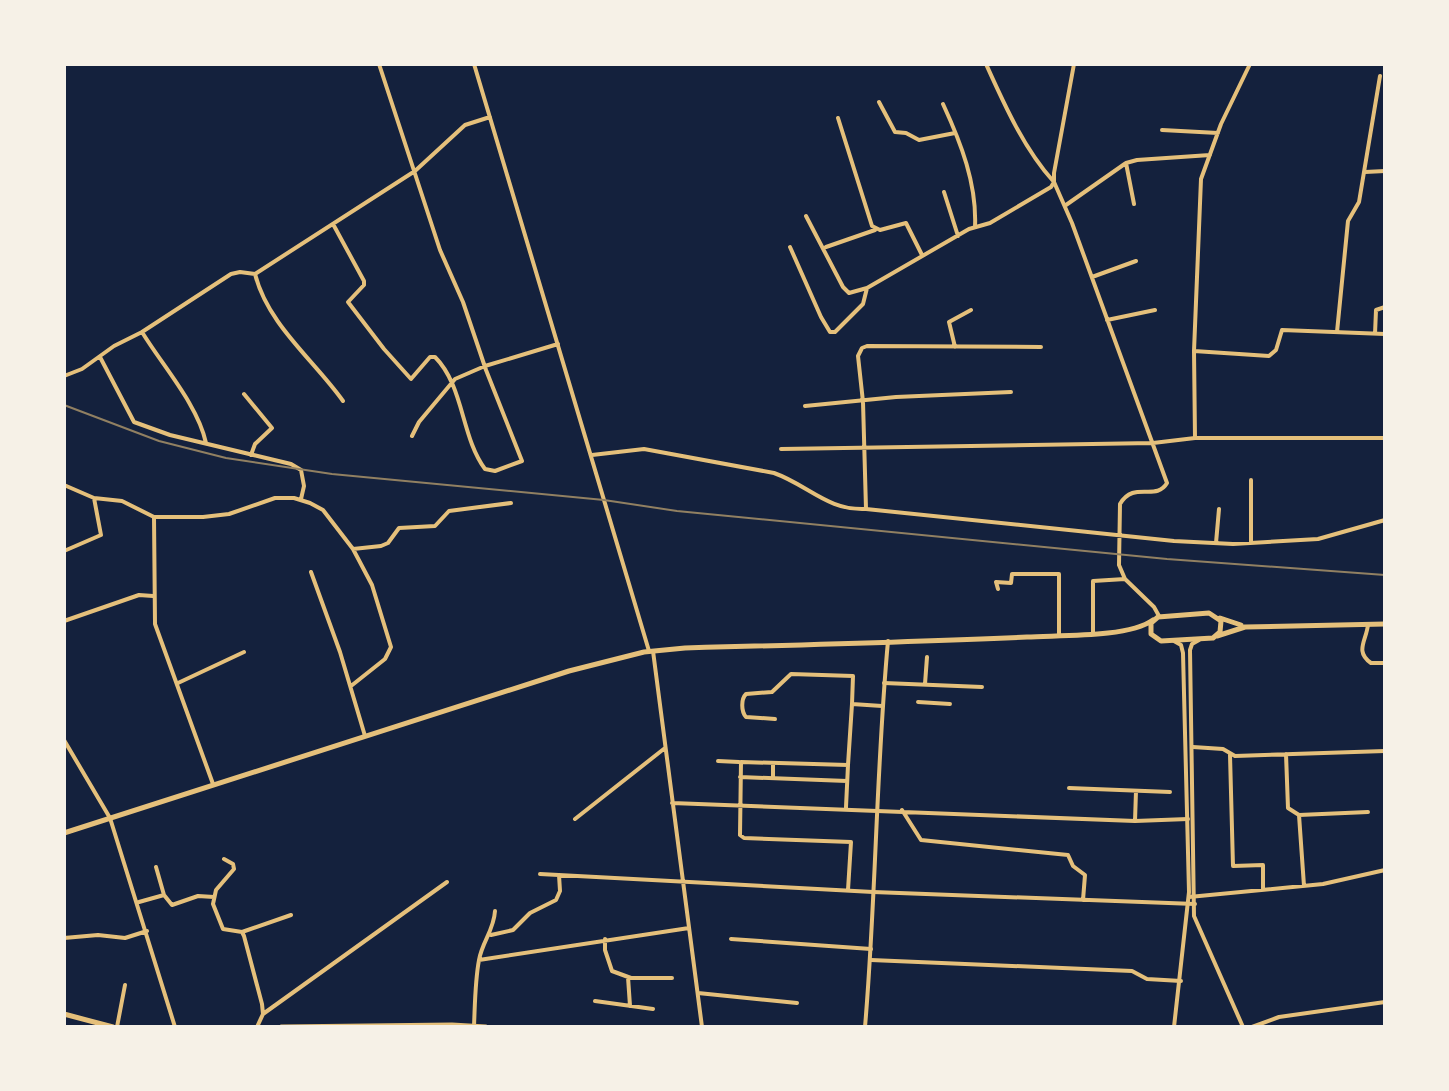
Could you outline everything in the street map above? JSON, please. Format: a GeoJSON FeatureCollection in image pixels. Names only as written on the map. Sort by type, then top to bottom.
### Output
{"type":"FeatureCollection","features":[{"type":"Feature","properties":{"kind":"main road"},"geometry":{"type":"LineString","coordinates":[[1125,631],[1156,618],[1204,613],[1250,626]]}},
{"type":"Feature","properties":{"kind":"main road"},"geometry":{"type":"LineString","coordinates":[[1217,636],[1221,628],[1219,617]]}},
{"type":"Feature","properties":{"kind":"main road"},"geometry":{"type":"LineString","coordinates":[[1155,639],[1150,629],[1156,618]]}},
{"type":"Feature","properties":{"kind":"main road"},"geometry":{"type":"LineString","coordinates":[[64,833],[569,671],[651,651],[1125,631],[1172,641],[1199,640],[1250,626],[1385,624]]}},
{"type":"Feature","properties":{"kind":"main road"},"geometry":{"type":"LineString","coordinates":[[64,1014],[115,1027]]}},
{"type":"Feature","properties":{"kind":"main road"},"geometry":{"type":"LineString","coordinates":[[281,1027],[486,1027]]}},
{"type":"Feature","properties":{"kind":"street"},"geometry":{"type":"LineString","coordinates":[[333,224],[364,281],[364,285],[348,302],[384,349],[411,379],[430,357],[435,357],[452,383],[482,465],[495,471],[522,461],[463,302],[440,250],[379,64]]}},
{"type":"Feature","properties":{"kind":"street"},"geometry":{"type":"LineString","coordinates":[[474,64],[651,651],[702,1027]]}},
{"type":"Feature","properties":{"kind":"street"},"geometry":{"type":"LineString","coordinates":[[986,64],[1031,151],[1061,194],[1167,483],[1164,489],[1158,491],[1132,491],[1120,504],[1119,514],[1122,535],[1119,565],[1125,579],[1154,607],[1156,618]]}},
{"type":"Feature","properties":{"kind":"street"},"geometry":{"type":"LineString","coordinates":[[1056,184],[1074,64]]}},
{"type":"Feature","properties":{"kind":"street"},"geometry":{"type":"LineString","coordinates":[[1195,438],[1194,351],[1200,188],[1218,133],[1250,64]]}},
{"type":"Feature","properties":{"kind":"street"},"geometry":{"type":"LineString","coordinates":[[1337,332],[1348,221],[1359,202],[1380,76]]}},
{"type":"Feature","properties":{"kind":"street"},"geometry":{"type":"LineString","coordinates":[[879,102],[895,132],[906,133],[919,140],[955,133]]}},
{"type":"Feature","properties":{"kind":"street"},"geometry":{"type":"LineString","coordinates":[[943,104],[973,188],[975,227]]}},
{"type":"Feature","properties":{"kind":"street"},"geometry":{"type":"LineString","coordinates":[[64,376],[82,369],[231,274],[255,274],[415,171],[465,125],[490,117]]}},
{"type":"Feature","properties":{"kind":"street"},"geometry":{"type":"LineString","coordinates":[[838,118],[875,230]]}},
{"type":"Feature","properties":{"kind":"street"},"geometry":{"type":"LineString","coordinates":[[1162,130],[1218,133]]}},
{"type":"Feature","properties":{"kind":"street"},"geometry":{"type":"LineString","coordinates":[[1065,205],[1126,163],[1210,155]]}},
{"type":"Feature","properties":{"kind":"street"},"geometry":{"type":"LineString","coordinates":[[1126,163],[1134,204]]}},
{"type":"Feature","properties":{"kind":"street"},"geometry":{"type":"LineString","coordinates":[[1365,172],[1385,171]]}},
{"type":"Feature","properties":{"kind":"street"},"geometry":{"type":"LineString","coordinates":[[806,216],[845,291],[849,293],[867,288],[1056,184]]}},
{"type":"Feature","properties":{"kind":"street"},"geometry":{"type":"LineString","coordinates":[[944,192],[958,236]]}},
{"type":"Feature","properties":{"kind":"street"},"geometry":{"type":"LineString","coordinates":[[826,247],[906,223],[922,256]]}},
{"type":"Feature","properties":{"kind":"street"},"geometry":{"type":"LineString","coordinates":[[790,247],[830,332],[835,332],[863,304],[867,288]]}},
{"type":"Feature","properties":{"kind":"street"},"geometry":{"type":"LineString","coordinates":[[1092,277],[1136,261]]}},
{"type":"Feature","properties":{"kind":"street"},"geometry":{"type":"LineString","coordinates":[[255,274],[264,299],[279,323],[343,401]]}},
{"type":"Feature","properties":{"kind":"street"},"geometry":{"type":"LineString","coordinates":[[1375,334],[1376,310],[1385,307]]}},
{"type":"Feature","properties":{"kind":"street"},"geometry":{"type":"LineString","coordinates":[[955,347],[949,322],[971,310]]}},
{"type":"Feature","properties":{"kind":"street"},"geometry":{"type":"LineString","coordinates":[[1107,320],[1155,310]]}},
{"type":"Feature","properties":{"kind":"street"},"geometry":{"type":"LineString","coordinates":[[1194,351],[1269,356],[1276,350],[1282,330],[1385,334]]}},
{"type":"Feature","properties":{"kind":"street"},"geometry":{"type":"LineString","coordinates":[[142,332],[186,399],[203,429],[206,443]]}},
{"type":"Feature","properties":{"kind":"street"},"geometry":{"type":"LineString","coordinates":[[412,436],[419,422],[455,379],[485,366],[558,344]]}},
{"type":"Feature","properties":{"kind":"street"},"geometry":{"type":"LineString","coordinates":[[866,509],[863,402],[858,356],[862,348],[1041,347]]}},
{"type":"Feature","properties":{"kind":"street"},"geometry":{"type":"LineString","coordinates":[[100,357],[134,422],[170,435],[299,468],[304,486],[301,499]]}},
{"type":"Feature","properties":{"kind":"street"},"geometry":{"type":"LineString","coordinates":[[805,406],[896,397],[1011,392]]}},
{"type":"Feature","properties":{"kind":"street"},"geometry":{"type":"LineString","coordinates":[[244,394],[272,428],[255,444],[251,455]]}},
{"type":"Feature","properties":{"kind":"street"},"geometry":{"type":"LineString","coordinates":[[781,449],[1153,443],[1195,438],[1385,438]]}},
{"type":"Feature","properties":{"kind":"street"},"geometry":{"type":"LineString","coordinates":[[592,455],[644,449],[741,467],[788,478],[848,510],[866,509],[1216,543],[1318,539],[1385,520]]}},
{"type":"Feature","properties":{"kind":"street"},"geometry":{"type":"LineString","coordinates":[[1251,480],[1251,543]]}},
{"type":"Feature","properties":{"kind":"street"},"geometry":{"type":"LineString","coordinates":[[64,485],[94,498],[122,501],[154,517],[229,514],[275,498],[301,499],[323,510],[353,549],[372,585],[391,647],[385,659],[351,686]]}},
{"type":"Feature","properties":{"kind":"street"},"geometry":{"type":"LineString","coordinates":[[64,551],[101,535],[94,498]]}},
{"type":"Feature","properties":{"kind":"street"},"geometry":{"type":"LineString","coordinates":[[353,549],[388,543],[399,528],[435,526],[449,511],[511,503]]}},
{"type":"Feature","properties":{"kind":"street"},"geometry":{"type":"LineString","coordinates":[[1216,543],[1219,509]]}},
{"type":"Feature","properties":{"kind":"street"},"geometry":{"type":"LineString","coordinates":[[154,517],[155,624],[213,784]]}},
{"type":"Feature","properties":{"kind":"street"},"geometry":{"type":"LineString","coordinates":[[311,572],[365,736]]}},
{"type":"Feature","properties":{"kind":"street"},"geometry":{"type":"LineString","coordinates":[[998,589],[996,582],[1011,583],[1012,574],[1059,574],[1059,635]]}},
{"type":"Feature","properties":{"kind":"street"},"geometry":{"type":"LineString","coordinates":[[1093,633],[1093,581],[1125,579]]}},
{"type":"Feature","properties":{"kind":"street"},"geometry":{"type":"LineString","coordinates":[[64,621],[139,595],[153,596]]}},
{"type":"Feature","properties":{"kind":"street"},"geometry":{"type":"LineString","coordinates":[[1368,624],[1362,655],[1371,663],[1385,663]]}},
{"type":"Feature","properties":{"kind":"street"},"geometry":{"type":"LineString","coordinates":[[1199,640],[1193,643],[1190,650],[1196,922],[1243,1027]]}},
{"type":"Feature","properties":{"kind":"street"},"geometry":{"type":"LineString","coordinates":[[865,1027],[871,960],[875,809],[888,641]]}},
{"type":"Feature","properties":{"kind":"street"},"geometry":{"type":"LineString","coordinates":[[1172,641],[1180,644],[1183,653],[1189,897],[1174,1027]]}},
{"type":"Feature","properties":{"kind":"street"},"geometry":{"type":"LineString","coordinates":[[177,684],[244,652]]}},
{"type":"Feature","properties":{"kind":"street"},"geometry":{"type":"LineString","coordinates":[[925,684],[927,657]]}},
{"type":"Feature","properties":{"kind":"street"},"geometry":{"type":"LineString","coordinates":[[775,719],[746,717],[743,714],[746,694],[772,692],[791,674],[853,676],[846,808]]}},
{"type":"Feature","properties":{"kind":"street"},"geometry":{"type":"LineString","coordinates":[[884,683],[982,687]]}},
{"type":"Feature","properties":{"kind":"street"},"geometry":{"type":"LineString","coordinates":[[918,702],[950,704]]}},
{"type":"Feature","properties":{"kind":"street"},"geometry":{"type":"LineString","coordinates":[[852,704],[882,706]]}},
{"type":"Feature","properties":{"kind":"street"},"geometry":{"type":"LineString","coordinates":[[64,740],[110,818],[175,1027]]}},
{"type":"Feature","properties":{"kind":"street"},"geometry":{"type":"LineString","coordinates":[[1193,747],[1223,749],[1235,756],[1385,751]]}},
{"type":"Feature","properties":{"kind":"street"},"geometry":{"type":"LineString","coordinates":[[575,819],[665,748]]}},
{"type":"Feature","properties":{"kind":"street"},"geometry":{"type":"LineString","coordinates":[[1230,753],[1233,866],[1263,865],[1263,890]]}},
{"type":"Feature","properties":{"kind":"street"},"geometry":{"type":"LineString","coordinates":[[1286,754],[1288,808],[1299,815],[1368,812]]}},
{"type":"Feature","properties":{"kind":"street"},"geometry":{"type":"LineString","coordinates":[[718,761],[848,765]]}},
{"type":"Feature","properties":{"kind":"street"},"geometry":{"type":"LineString","coordinates":[[741,762],[738,832],[744,838],[851,842],[848,890]]}},
{"type":"Feature","properties":{"kind":"street"},"geometry":{"type":"LineString","coordinates":[[773,763],[773,778]]}},
{"type":"Feature","properties":{"kind":"street"},"geometry":{"type":"LineString","coordinates":[[740,777],[847,781]]}},
{"type":"Feature","properties":{"kind":"street"},"geometry":{"type":"LineString","coordinates":[[1069,788],[1170,792]]}},
{"type":"Feature","properties":{"kind":"street"},"geometry":{"type":"LineString","coordinates":[[1135,821],[1136,791]]}},
{"type":"Feature","properties":{"kind":"street"},"geometry":{"type":"LineString","coordinates":[[672,803],[1135,821],[1188,819]]}},
{"type":"Feature","properties":{"kind":"street"},"geometry":{"type":"LineString","coordinates":[[901,810],[921,840],[947,842],[955,846],[1068,855],[1073,866],[1085,875],[1083,900]]}},
{"type":"Feature","properties":{"kind":"street"},"geometry":{"type":"LineString","coordinates":[[1299,815],[1304,886]]}},
{"type":"Feature","properties":{"kind":"street"},"geometry":{"type":"LineString","coordinates":[[224,859],[233,864],[234,869],[214,897],[214,910],[223,929],[242,932],[291,915]]}},
{"type":"Feature","properties":{"kind":"street"},"geometry":{"type":"LineString","coordinates":[[156,867],[164,895],[172,905],[198,896],[214,897]]}},
{"type":"Feature","properties":{"kind":"street"},"geometry":{"type":"LineString","coordinates":[[1189,897],[1304,886],[1385,870]]}},
{"type":"Feature","properties":{"kind":"street"},"geometry":{"type":"LineString","coordinates":[[540,874],[873,892],[1195,904]]}},
{"type":"Feature","properties":{"kind":"street"},"geometry":{"type":"LineString","coordinates":[[490,935],[513,930],[526,916],[556,900],[560,891],[559,875]]}},
{"type":"Feature","properties":{"kind":"street"},"geometry":{"type":"LineString","coordinates":[[257,1027],[263,1014],[447,882]]}},
{"type":"Feature","properties":{"kind":"street"},"geometry":{"type":"LineString","coordinates":[[138,902],[164,895]]}},
{"type":"Feature","properties":{"kind":"street"},"geometry":{"type":"LineString","coordinates":[[474,1026],[479,960],[490,935],[495,911]]}},
{"type":"Feature","properties":{"kind":"street"},"geometry":{"type":"LineString","coordinates":[[1186,926],[1189,921],[1196,922]]}},
{"type":"Feature","properties":{"kind":"street"},"geometry":{"type":"LineString","coordinates":[[479,960],[689,928]]}},
{"type":"Feature","properties":{"kind":"street"},"geometry":{"type":"LineString","coordinates":[[64,938],[98,935],[125,938],[147,931]]}},
{"type":"Feature","properties":{"kind":"street"},"geometry":{"type":"LineString","coordinates":[[242,932],[260,991],[263,1014]]}},
{"type":"Feature","properties":{"kind":"street"},"geometry":{"type":"LineString","coordinates":[[605,939],[612,971],[628,977],[672,978]]}},
{"type":"Feature","properties":{"kind":"street"},"geometry":{"type":"LineString","coordinates":[[731,939],[871,949]]}},
{"type":"Feature","properties":{"kind":"street"},"geometry":{"type":"LineString","coordinates":[[871,960],[1132,971],[1147,979],[1181,981]]}},
{"type":"Feature","properties":{"kind":"street"},"geometry":{"type":"LineString","coordinates":[[628,977],[630,1006]]}},
{"type":"Feature","properties":{"kind":"street"},"geometry":{"type":"LineString","coordinates":[[115,1027],[125,985]]}},
{"type":"Feature","properties":{"kind":"street"},"geometry":{"type":"LineString","coordinates":[[698,993],[797,1003]]}},
{"type":"Feature","properties":{"kind":"street"},"geometry":{"type":"LineString","coordinates":[[595,1001],[653,1009]]}},
{"type":"Feature","properties":{"kind":"street"},"geometry":{"type":"LineString","coordinates":[[1252,1027],[1279,1017],[1385,1002]]}},
{"type":"Feature","properties":{"kind":"railway"},"geometry":{"type":"LineString","coordinates":[[64,405],[159,441],[226,458],[332,474],[1167,559],[1385,575]]}}]}
